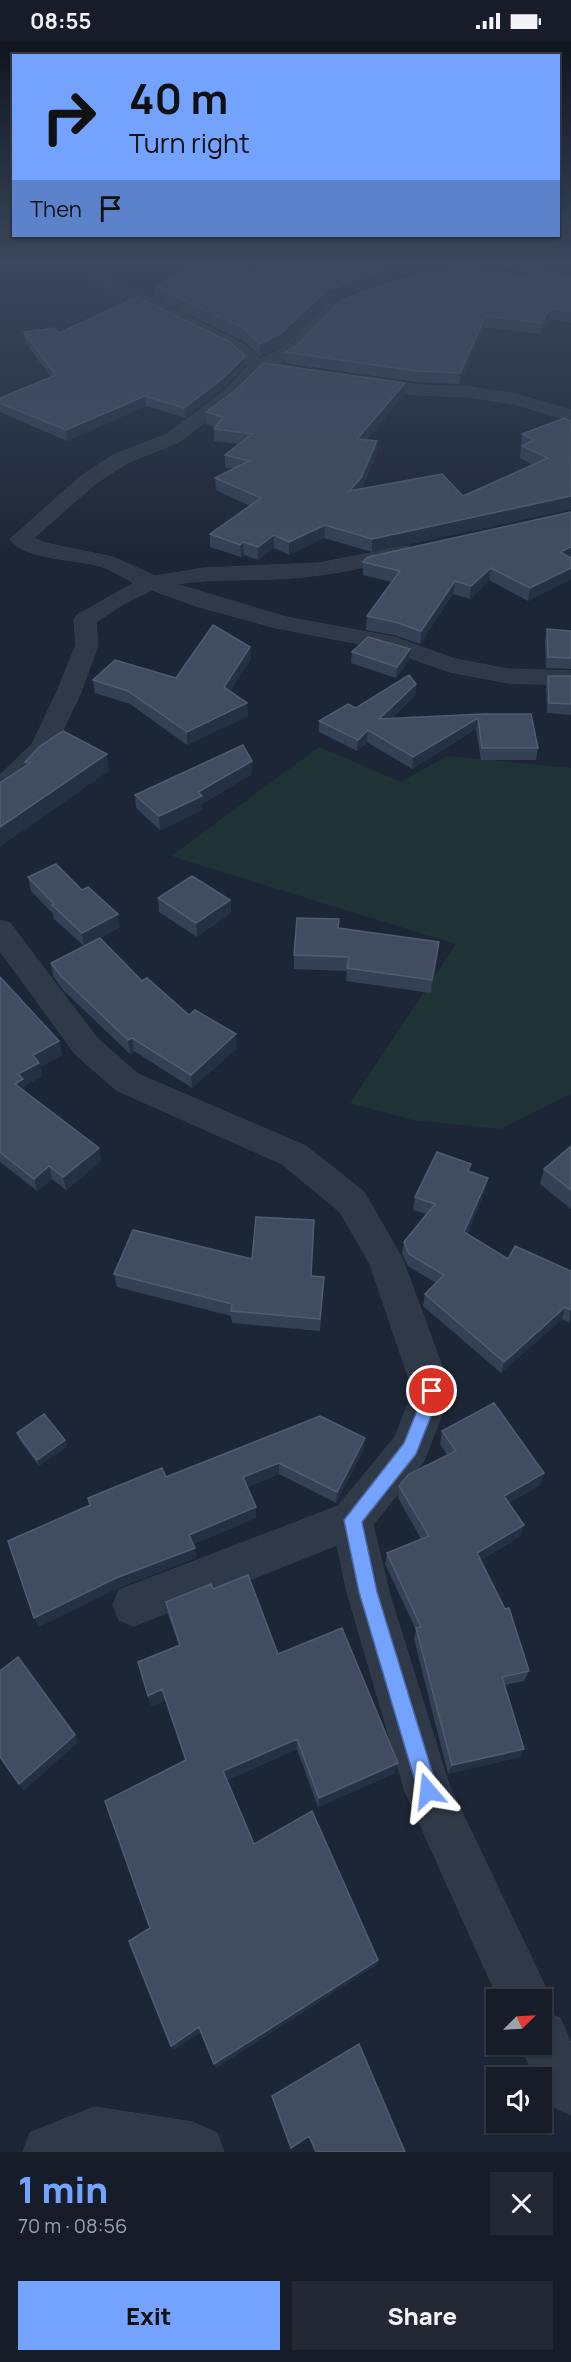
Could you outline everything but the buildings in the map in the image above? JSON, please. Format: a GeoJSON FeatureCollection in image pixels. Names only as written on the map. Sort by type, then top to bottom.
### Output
{"type":"FeatureCollection","features":[{"type":"Feature","properties":{"kind":"street"},"geometry":{"type":"LineString","coordinates":[[251,359],[258,366],[292,371]]}},
{"type":"Feature","properties":{"kind":"street"},"geometry":{"type":"LineString","coordinates":[[273,359],[258,366],[230,394],[173,438],[120,459],[88,480],[20,539],[39,548],[106,561],[153,583],[204,602],[284,623],[386,642],[450,665],[508,676],[571,678]]}},
{"type":"Feature","properties":{"kind":"street"},"geometry":{"type":"LineString","coordinates":[[350,379],[418,390],[470,392],[516,399],[571,417]]}},
{"type":"Feature","properties":{"kind":"street"},"geometry":{"type":"LineString","coordinates":[[0,789],[44,747],[87,645],[85,620],[109,604],[153,583],[197,575],[288,572],[343,566],[423,548]]}},
{"type":"Feature","properties":{"kind":"street"},"geometry":{"type":"LineString","coordinates":[[0,930],[86,1046],[127,1082],[294,1155],[352,1202],[386,1260],[432,1391],[410,1448],[352,1520],[134,1605]]}},
{"type":"Feature","properties":{"kind":"street"},"geometry":{"type":"LineString","coordinates":[[352,1520],[368,1592],[428,1791],[520,1989]]}},
{"type":"Feature","properties":{"kind":"street"},"geometry":{"type":"LineString","coordinates":[[551,2055],[560,2076],[571,2089]]}},
{"type":"Feature","properties":{"kind":"street"},"geometry":{"type":"LineString","coordinates":[[49,2152],[95,2133],[192,2148],[198,2152]]}},
{"type":"Feature","properties":{"kind":"green space"},"geometry":{"type":"Polygon","coordinates":[[[319,747],[401,782],[447,756],[571,768],[571,1094],[500,1129],[413,1120],[350,1103],[456,944],[171,856],[319,747]]]}},
{"type":"Feature","properties":{"kind":"route"},"geometry":{"type":"LineString","coordinates":[[428,1791],[368,1592],[352,1520],[410,1448],[432,1391]]}}]}
